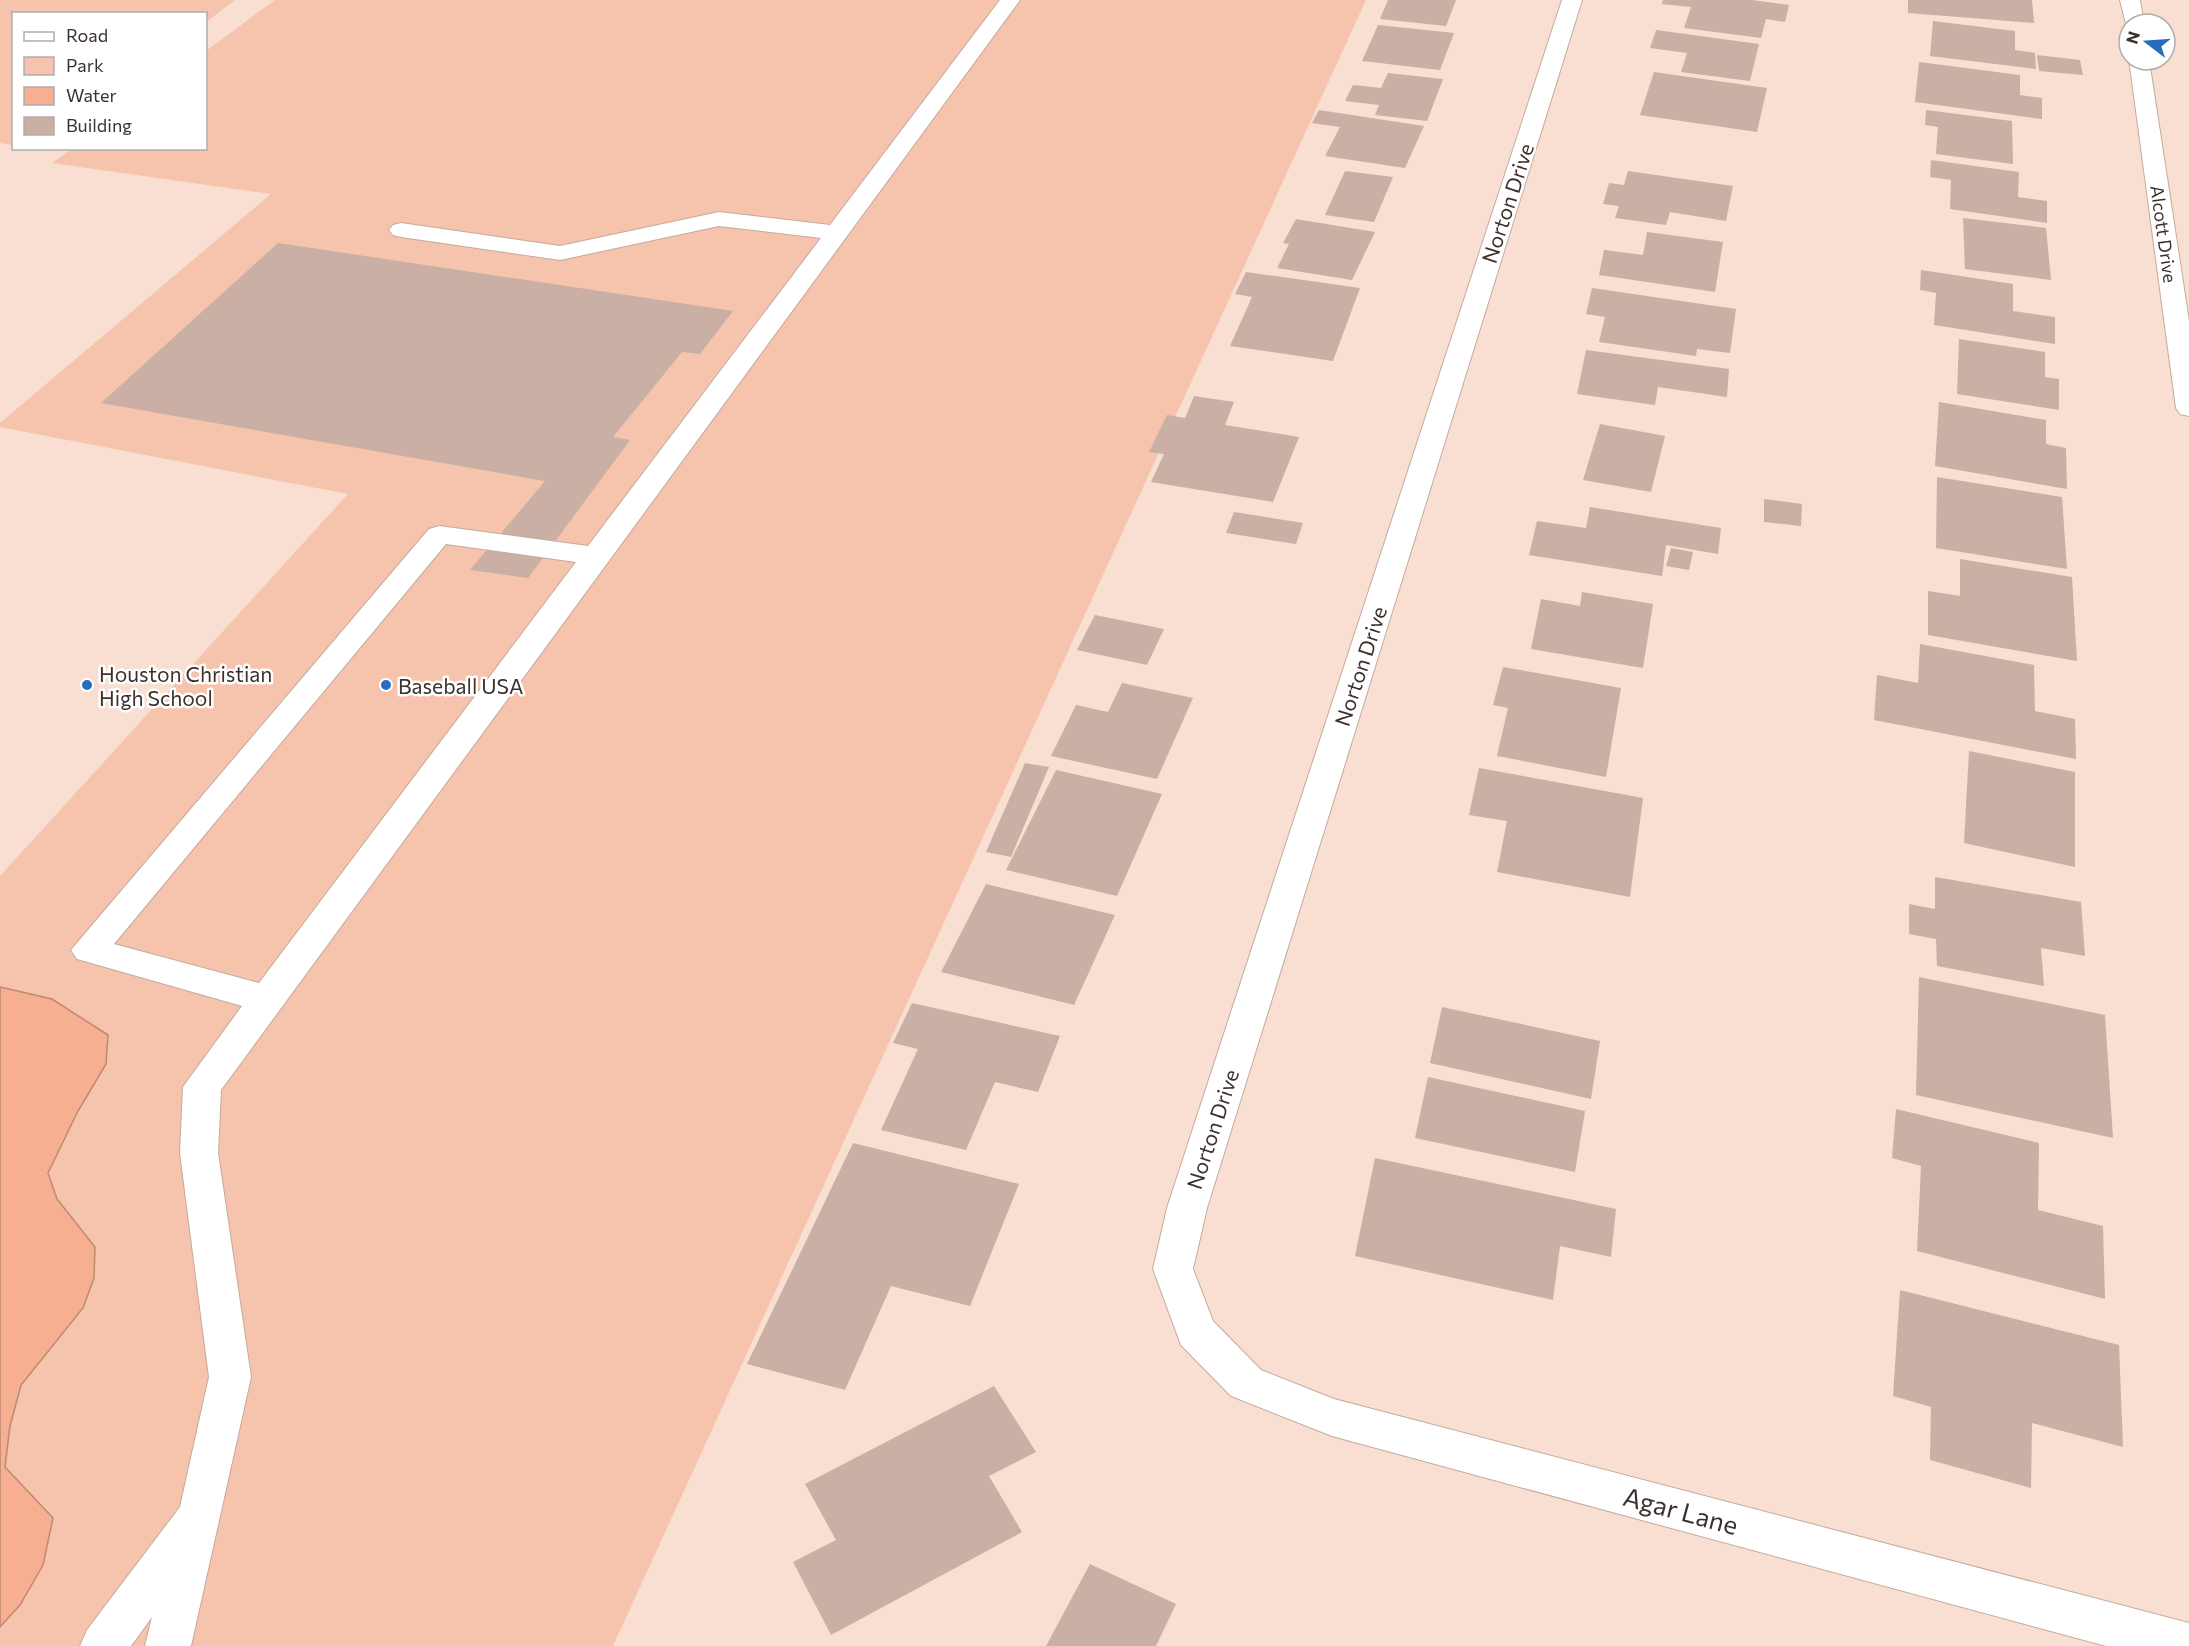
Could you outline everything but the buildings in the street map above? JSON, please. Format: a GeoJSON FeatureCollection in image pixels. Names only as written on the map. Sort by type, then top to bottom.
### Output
{"type":"FeatureCollection","features":[{"type":"Feature","properties":{"kind":"street"},"geometry":{"type":"LineString","coordinates":[[168,1646],[230,1377],[199,1153],[202,1086],[1010,0]]}},
{"type":"Feature","properties":{"kind":"street","name":"Norton Drive"},"geometry":{"type":"LineString","coordinates":[[1196,1332],[1173,1269],[1187,1208],[1572,0]]}},
{"type":"Feature","properties":{"kind":"street","name":"Alcott Drive"},"geometry":{"type":"LineString","coordinates":[[2141,72],[2189,408]]}},
{"type":"Feature","properties":{"kind":"street"},"geometry":{"type":"LineString","coordinates":[[401,230],[560,253],[718,219],[837,233]]}},
{"type":"Feature","properties":{"kind":"street"},"geometry":{"type":"LineString","coordinates":[[267,999],[89,950],[439,535],[596,556]]}},
{"type":"Feature","properties":{"kind":"street","name":"Agar Lane"},"geometry":{"type":"LineString","coordinates":[[1196,1332],[1246,1383],[1332,1417],[2189,1646]]}},
{"type":"Feature","properties":{"kind":"street"},"geometry":{"type":"LineString","coordinates":[[103,1646],[200,1515]]}},
{"type":"Feature","properties":{"kind":"green space"},"geometry":{"type":"Polygon","coordinates":[[[0,0],[235,0],[207,21],[207,12],[12,12],[12,145],[0,143],[0,0]]]}},
{"type":"Feature","properties":{"kind":"green space"},"geometry":{"type":"Polygon","coordinates":[[[275,0],[1366,0],[613,1646],[0,1646],[0,876],[348,494],[0,427],[0,423],[271,194],[52,163],[71,150],[207,150],[207,50],[275,0]]]}},
{"type":"Feature","properties":{"kind":"water"},"geometry":{"type":"Polygon","coordinates":[[[0,987],[52,999],[108,1035],[106,1064],[78,1111],[48,1173],[57,1199],[95,1247],[94,1278],[83,1308],[21,1385],[10,1426],[5,1467],[53,1518],[43,1565],[20,1605],[0,1627],[0,987]]]}},
{"type":"Feature","properties":{"kind":"place","name":"Houston Christian High School"},"geometry":{"type":"Point","coordinates":[87,685]}},
{"type":"Feature","properties":{"kind":"place","name":"Baseball USA"},"geometry":{"type":"Point","coordinates":[386,685]}}]}
